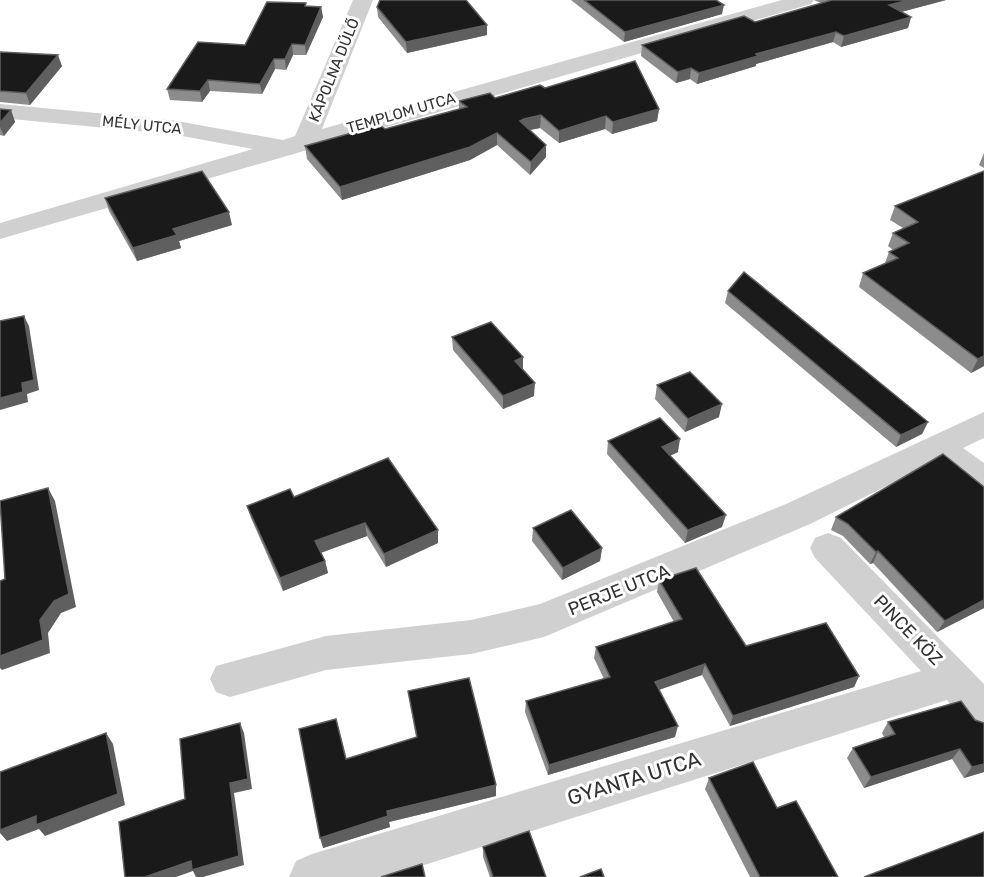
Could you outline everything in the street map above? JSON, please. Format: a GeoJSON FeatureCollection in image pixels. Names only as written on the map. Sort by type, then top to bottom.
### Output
{"type":"FeatureCollection","features":[{"type":"Feature","properties":{"kind":"street","name":"KÁPOLNA DŰLŐ"},"geometry":{"type":"LineString","coordinates":[[294,144],[363,0]]}},
{"type":"Feature","properties":{"kind":"street","name":"TEMPLOM UTCA"},"geometry":{"type":"LineString","coordinates":[[0,231],[294,144],[804,0]]}},
{"type":"Feature","properties":{"kind":"street","name":"MÉLY UTCA"},"geometry":{"type":"LineString","coordinates":[[0,111],[152,125],[294,144]]}},
{"type":"Feature","properties":{"kind":"street","name":"PERJE UTCA"},"geometry":{"type":"LineString","coordinates":[[230,679],[326,653],[471,637],[544,620],[779,523],[984,424]]}},
{"type":"Feature","properties":{"kind":"street"},"geometry":{"type":"LineString","coordinates":[[938,447],[984,481]]}},
{"type":"Feature","properties":{"kind":"street","name":"PINCE KÖZ"},"geometry":{"type":"LineString","coordinates":[[828,548],[955,680],[984,715]]}},
{"type":"Feature","properties":{"kind":"street","name":"GYANTA UTCA"},"geometry":{"type":"LineString","coordinates":[[312,877],[955,680]]}},
{"type":"Feature","properties":{"kind":"building"},"geometry":{"type":"Polygon","coordinates":[[[380,0],[466,0],[487,25],[406,42],[377,7],[380,0]]]}},
{"type":"Feature","properties":{"kind":"building"},"geometry":{"type":"Polygon","coordinates":[[[584,0],[716,0],[724,5],[625,32],[584,0]]]}},
{"type":"Feature","properties":{"kind":"building"},"geometry":{"type":"Polygon","coordinates":[[[832,0],[909,0],[889,5],[911,17],[844,36],[836,32],[756,54],[758,56],[699,73],[691,68],[678,72],[642,45],[744,16],[755,22],[832,0]]]}},
{"type":"Feature","properties":{"kind":"building"},"geometry":{"type":"Polygon","coordinates":[[[267,2],[306,3],[305,6],[321,7],[305,45],[292,44],[285,59],[274,59],[260,84],[208,80],[200,91],[167,89],[198,42],[245,45],[267,2]]]}},
{"type":"Feature","properties":{"kind":"building"},"geometry":{"type":"Polygon","coordinates":[[[0,52],[58,55],[26,93],[0,91],[0,52]]]}},
{"type":"Feature","properties":{"kind":"building"},"geometry":{"type":"Polygon","coordinates":[[[635,61],[659,109],[613,122],[606,116],[559,131],[541,115],[524,119],[520,121],[546,145],[531,162],[497,133],[470,147],[340,187],[305,146],[380,125],[385,129],[467,107],[459,101],[490,93],[495,98],[540,85],[545,88],[635,61]]]}},
{"type":"Feature","properties":{"kind":"building"},"geometry":{"type":"Polygon","coordinates":[[[0,109],[11,110],[0,123],[0,109]]]}},
{"type":"Feature","properties":{"kind":"building"},"geometry":{"type":"Polygon","coordinates":[[[202,171],[229,212],[173,229],[177,235],[133,248],[105,198],[202,171]]]}},
{"type":"Feature","properties":{"kind":"building"},"geometry":{"type":"Polygon","coordinates":[[[984,171],[984,356],[978,359],[863,273],[898,258],[889,252],[909,243],[893,233],[918,222],[895,206],[984,171]]]}},
{"type":"Feature","properties":{"kind":"building"},"geometry":{"type":"Polygon","coordinates":[[[744,272],[928,422],[901,435],[728,291],[744,272]]]}},
{"type":"Feature","properties":{"kind":"building"},"geometry":{"type":"Polygon","coordinates":[[[24,316],[34,380],[22,383],[23,392],[0,398],[0,321],[24,316]]]}},
{"type":"Feature","properties":{"kind":"building"},"geometry":{"type":"Polygon","coordinates":[[[491,322],[523,357],[515,361],[535,383],[503,396],[452,337],[491,322]]]}},
{"type":"Feature","properties":{"kind":"building"},"geometry":{"type":"Polygon","coordinates":[[[690,372],[722,404],[688,419],[657,385],[690,372]]]}},
{"type":"Feature","properties":{"kind":"building"},"geometry":{"type":"Polygon","coordinates":[[[660,418],[680,439],[662,447],[726,515],[688,530],[608,441],[660,418]]]}},
{"type":"Feature","properties":{"kind":"building"},"geometry":{"type":"Polygon","coordinates":[[[943,454],[984,487],[984,600],[945,621],[878,551],[876,552],[848,524],[836,517],[943,454]]]}},
{"type":"Feature","properties":{"kind":"building"},"geometry":{"type":"Polygon","coordinates":[[[388,458],[438,530],[384,554],[365,523],[315,541],[325,561],[280,578],[247,506],[290,489],[294,497],[388,458]]]}},
{"type":"Feature","properties":{"kind":"building"},"geometry":{"type":"Polygon","coordinates":[[[48,488],[69,594],[54,601],[40,620],[43,640],[0,656],[0,581],[5,579],[0,501],[48,488]]]}},
{"type":"Feature","properties":{"kind":"building"},"geometry":{"type":"Polygon","coordinates":[[[571,510],[602,548],[563,568],[533,528],[571,510]]]}},
{"type":"Feature","properties":{"kind":"building"},"geometry":{"type":"Polygon","coordinates":[[[696,568],[746,646],[826,623],[859,676],[733,716],[705,664],[655,682],[678,726],[549,765],[526,701],[610,677],[596,647],[682,619],[659,580],[696,568]]]}},
{"type":"Feature","properties":{"kind":"building"},"geometry":{"type":"Polygon","coordinates":[[[469,678],[496,785],[387,811],[388,816],[320,838],[299,729],[336,719],[346,759],[417,737],[408,691],[469,678]]]}},
{"type":"Feature","properties":{"kind":"building"},"geometry":{"type":"Polygon","coordinates":[[[961,701],[975,720],[984,723],[984,764],[972,767],[960,749],[871,777],[853,748],[895,734],[888,722],[961,701]]]}},
{"type":"Feature","properties":{"kind":"building"},"geometry":{"type":"Polygon","coordinates":[[[240,723],[248,779],[230,783],[239,856],[192,870],[191,861],[145,877],[125,877],[119,822],[185,799],[180,739],[240,723]]]}},
{"type":"Feature","properties":{"kind":"building"},"geometry":{"type":"Polygon","coordinates":[[[106,733],[118,794],[36,825],[36,816],[0,830],[0,772],[106,733]]]}},
{"type":"Feature","properties":{"kind":"building"},"geometry":{"type":"Polygon","coordinates":[[[753,762],[777,808],[796,801],[838,877],[760,877],[709,778],[753,762]]]}},
{"type":"Feature","properties":{"kind":"building"},"geometry":{"type":"Polygon","coordinates":[[[529,831],[546,877],[493,877],[483,847],[529,831]]]}},
{"type":"Feature","properties":{"kind":"building"},"geometry":{"type":"Polygon","coordinates":[[[984,832],[984,877],[864,877],[984,832]]]}},
{"type":"Feature","properties":{"kind":"building"},"geometry":{"type":"Polygon","coordinates":[[[422,864],[425,877],[381,877],[422,864]]]}},
{"type":"Feature","properties":{"kind":"building"},"geometry":{"type":"Polygon","coordinates":[[[601,869],[604,877],[580,877],[601,869]]]}}]}
